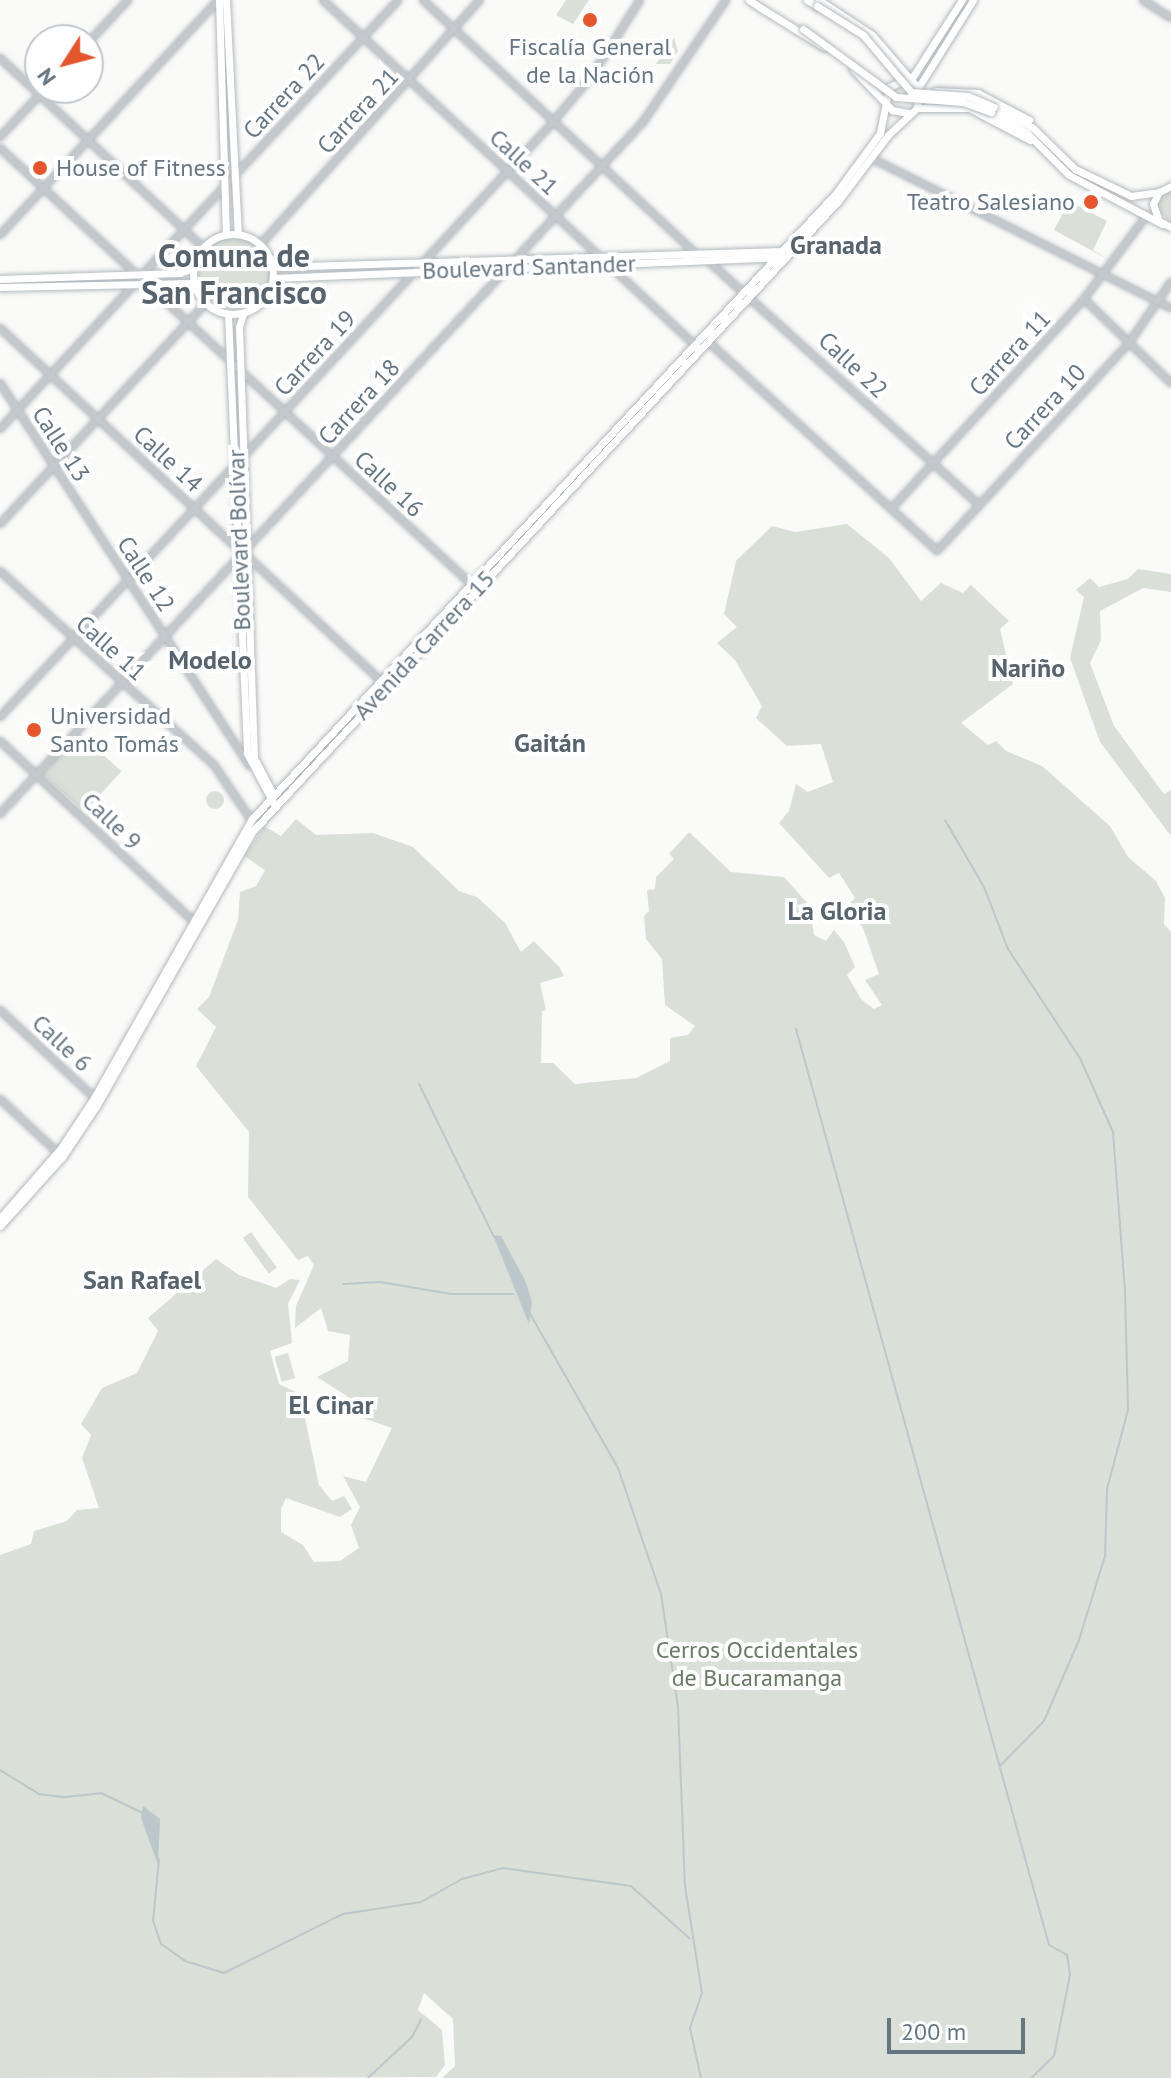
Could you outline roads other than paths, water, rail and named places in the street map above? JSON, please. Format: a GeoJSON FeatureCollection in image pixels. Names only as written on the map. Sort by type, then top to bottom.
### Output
{"type":"FeatureCollection","features":[{"type":"Feature","properties":{"kind":"main road"},"geometry":{"type":"LineString","coordinates":[[219,0],[226,234]]}},
{"type":"Feature","properties":{"kind":"main road"},"geometry":{"type":"LineString","coordinates":[[226,0],[238,234]]}},
{"type":"Feature","properties":{"kind":"main road"},"geometry":{"type":"LineString","coordinates":[[749,0],[836,56],[897,113],[969,108],[1050,150]]}},
{"type":"Feature","properties":{"kind":"main road"},"geometry":{"type":"LineString","coordinates":[[807,0],[867,30],[918,88],[983,95],[1032,122],[1072,177],[1171,227]]}},
{"type":"Feature","properties":{"kind":"main road"},"geometry":{"type":"LineString","coordinates":[[886,101],[892,84],[910,81],[962,0]]}},
{"type":"Feature","properties":{"kind":"main road"},"geometry":{"type":"LineString","coordinates":[[914,110],[918,88],[973,0]]}},
{"type":"Feature","properties":{"kind":"main road"},"geometry":{"type":"LineString","coordinates":[[818,3],[863,35],[907,90],[968,96],[1022,129],[1075,169],[1125,194],[1159,192],[1170,185]]}},
{"type":"Feature","properties":{"kind":"main road"},"geometry":{"type":"LineString","coordinates":[[761,8],[803,29],[896,97],[963,102],[992,110]]}},
{"type":"Feature","properties":{"kind":"main road"},"geometry":{"type":"LineString","coordinates":[[229,70],[237,76]]}},
{"type":"Feature","properties":{"kind":"main road","name":"Avenida Carrera 15"},"geometry":{"type":"LineString","coordinates":[[0,1226],[63,1156],[254,823],[747,295],[873,144],[886,101]]}},
{"type":"Feature","properties":{"kind":"main road","name":"Avenida Carrera 15"},"geometry":{"type":"LineString","coordinates":[[781,255],[914,110]]}},
{"type":"Feature","properties":{"kind":"main road"},"geometry":{"type":"LineString","coordinates":[[1159,192],[1154,211],[1162,224]]}},
{"type":"Feature","properties":{"kind":"main road"},"geometry":{"type":"LineString","coordinates":[[226,234],[238,234],[260,245],[273,267],[273,278],[262,302],[243,314],[228,315],[205,304],[193,283],[193,268],[203,247],[226,234]]}},
{"type":"Feature","properties":{"kind":"main road","name":"Boulevard Santander"},"geometry":{"type":"LineString","coordinates":[[273,278],[600,257],[781,255]]}},
{"type":"Feature","properties":{"kind":"main road","name":"Boulevard Santander"},"geometry":{"type":"LineString","coordinates":[[511,264],[607,264],[781,255]]}},
{"type":"Feature","properties":{"kind":"main road","name":"Boulevard Santander"},"geometry":{"type":"LineString","coordinates":[[273,267],[419,268]]}},
{"type":"Feature","properties":{"kind":"main road"},"geometry":{"type":"LineString","coordinates":[[0,287],[140,278],[193,268]]}},
{"type":"Feature","properties":{"kind":"main road"},"geometry":{"type":"LineString","coordinates":[[0,279],[140,278],[193,283]]}},
{"type":"Feature","properties":{"kind":"main road","name":"Boulevard Bolívar"},"geometry":{"type":"LineString","coordinates":[[243,314],[240,371],[250,766],[275,801]]}},
{"type":"Feature","properties":{"kind":"main road","name":"Boulevard Bolívar"},"geometry":{"type":"LineString","coordinates":[[228,315],[254,758],[275,801]]}},
{"type":"Feature","properties":{"kind":"main road","name":"Avenida Carrera 15"},"geometry":{"type":"LineString","coordinates":[[275,801],[472,585],[697,348]]}},
{"type":"Feature","properties":{"kind":"main road","name":"Avenida Carrera 15"},"geometry":{"type":"LineString","coordinates":[[0,1218],[57,1152],[96,1100]]}},
{"type":"Feature","properties":{"kind":"street"},"geometry":{"type":"LineString","coordinates":[[104,26],[128,0]]}},
{"type":"Feature","properties":{"kind":"street"},"geometry":{"type":"LineString","coordinates":[[0,235],[219,0]]}},
{"type":"Feature","properties":{"kind":"street","name":"Calle 21"},"geometry":{"type":"LineString","coordinates":[[323,0],[697,348]]}},
{"type":"Feature","properties":{"kind":"street","name":"Carrera 22"},"geometry":{"type":"LineString","coordinates":[[0,429],[398,0]]}},
{"type":"Feature","properties":{"kind":"street","name":"Calle 22"},"geometry":{"type":"LineString","coordinates":[[423,0],[601,166],[979,505]]}},
{"type":"Feature","properties":{"kind":"street","name":"Carrera 21"},"geometry":{"type":"LineString","coordinates":[[260,245],[457,32],[480,0]]}},
{"type":"Feature","properties":{"kind":"street","name":"Carrera 19"},"geometry":{"type":"LineString","coordinates":[[0,717],[553,122],[591,77],[640,0]]}},
{"type":"Feature","properties":{"kind":"street","name":"Carrera 18"},"geometry":{"type":"LineString","coordinates":[[0,814],[671,88],[726,0]]}},
{"type":"Feature","properties":{"kind":"street"},"geometry":{"type":"LineString","coordinates":[[1143,0],[1171,18]]}},
{"type":"Feature","properties":{"kind":"street"},"geometry":{"type":"LineString","coordinates":[[0,58],[24,81]]}},
{"type":"Feature","properties":{"kind":"street"},"geometry":{"type":"LineString","coordinates":[[0,137],[31,104]]}},
{"type":"Feature","properties":{"kind":"street"},"geometry":{"type":"LineString","coordinates":[[49,104],[203,247]]}},
{"type":"Feature","properties":{"kind":"street","name":"Calle 16"},"geometry":{"type":"LineString","coordinates":[[0,148],[472,585]]}},
{"type":"Feature","properties":{"kind":"street"},"geometry":{"type":"LineString","coordinates":[[871,158],[1166,304]]}},
{"type":"Feature","properties":{"kind":"street","name":"Carrera 11"},"geometry":{"type":"LineString","coordinates":[[891,509],[1084,299],[1147,215]]}},
{"type":"Feature","properties":{"kind":"street","name":"Carrera 10"},"geometry":{"type":"LineString","coordinates":[[1166,304],[1171,282]]}},
{"type":"Feature","properties":{"kind":"street","name":"Carrera 10"},"geometry":{"type":"LineString","coordinates":[[891,509],[937,551],[1171,295]]}},
{"type":"Feature","properties":{"kind":"street"},"geometry":{"type":"LineString","coordinates":[[1084,299],[1171,383]]}},
{"type":"Feature","properties":{"kind":"street"},"geometry":{"type":"LineString","coordinates":[[0,524],[205,304]]}},
{"type":"Feature","properties":{"kind":"street","name":"Calle 14"},"geometry":{"type":"LineString","coordinates":[[0,328],[382,682]]}},
{"type":"Feature","properties":{"kind":"street"},"geometry":{"type":"LineString","coordinates":[[705,339],[891,509]]}},
{"type":"Feature","properties":{"kind":"street","name":"Calle 13"},"geometry":{"type":"LineString","coordinates":[[0,383],[91,523]]}},
{"type":"Feature","properties":{"kind":"street","name":"Calle 12"},"geometry":{"type":"LineString","coordinates":[[91,523],[250,766]]}},
{"type":"Feature","properties":{"kind":"street","name":"Calle 11"},"geometry":{"type":"LineString","coordinates":[[0,571],[121,684],[214,765],[254,823]]}},
{"type":"Feature","properties":{"kind":"street","name":"Calle 9"},"geometry":{"type":"LineString","coordinates":[[0,741],[196,925]]}},
{"type":"Feature","properties":{"kind":"street","name":"Calle 6"},"geometry":{"type":"LineString","coordinates":[[0,1010],[96,1100]]}},
{"type":"Feature","properties":{"kind":"street"},"geometry":{"type":"LineString","coordinates":[[0,1099],[57,1152]]}},
{"type":"Feature","properties":{"kind":"waterway"},"geometry":{"type":"LineString","coordinates":[[945,820],[984,887],[1008,949],[1080,1058],[1113,1132],[1125,1292],[1128,1410],[1107,1489],[1105,1556],[1079,1640],[1044,1721],[1000,1766]]}},
{"type":"Feature","properties":{"kind":"waterway"},"geometry":{"type":"LineString","coordinates":[[796,1029],[1049,1945],[1067,1955],[1070,1975],[1054,2056],[1031,2078]]}},
{"type":"Feature","properties":{"kind":"waterway"},"geometry":{"type":"LineString","coordinates":[[419,1084],[494,1237]]}},
{"type":"Feature","properties":{"kind":"waterway"},"geometry":{"type":"LineString","coordinates":[[343,1284],[380,1282],[451,1294],[513,1294]]}},
{"type":"Feature","properties":{"kind":"waterway"},"geometry":{"type":"LineString","coordinates":[[529,1312],[618,1468],[661,1594],[678,1706],[685,1886],[702,1993],[690,2028],[701,2078]]}},
{"type":"Feature","properties":{"kind":"waterway"},"geometry":{"type":"LineString","coordinates":[[0,1770],[39,1794],[65,1797],[101,1793],[143,1813]]}},
{"type":"Feature","properties":{"kind":"waterway"},"geometry":{"type":"LineString","coordinates":[[159,1859],[153,1921],[161,1944],[185,1961],[224,1973],[343,1914],[421,1902],[462,1879],[503,1868],[631,1886],[690,1939]]}},
{"type":"Feature","properties":{"kind":"waterway"},"geometry":{"type":"LineString","coordinates":[[368,2078],[412,2037],[421,2019]]}},
{"type":"Feature","properties":{"kind":"place","name":"Fiscalía General de la Nación"},"geometry":{"type":"Point","coordinates":[590,20]}},
{"type":"Feature","properties":{"kind":"place","name":"House of Fitness"},"geometry":{"type":"Point","coordinates":[40,168]}},
{"type":"Feature","properties":{"kind":"place","name":"Teatro Salesiano"},"geometry":{"type":"Point","coordinates":[1091,202]}},
{"type":"Feature","properties":{"kind":"place","name":"Universidad Santo Tomás"},"geometry":{"type":"Point","coordinates":[34,730]}},
{"type":"Feature","properties":{"kind":"district","name":"Granada"},"geometry":{"type":"Point","coordinates":[836,245]}},
{"type":"Feature","properties":{"kind":"district","name":"Comuna de San Francisco"},"geometry":{"type":"Point","coordinates":[234,274]}},
{"type":"Feature","properties":{"kind":"district","name":"Modelo"},"geometry":{"type":"Point","coordinates":[210,660]}},
{"type":"Feature","properties":{"kind":"district","name":"Nariño"},"geometry":{"type":"Point","coordinates":[1028,668]}},
{"type":"Feature","properties":{"kind":"district","name":"Gaitán"},"geometry":{"type":"Point","coordinates":[550,743]}},
{"type":"Feature","properties":{"kind":"district","name":"La Gloria"},"geometry":{"type":"Point","coordinates":[837,911]}},
{"type":"Feature","properties":{"kind":"district","name":"San Rafael"},"geometry":{"type":"Point","coordinates":[142,1280]}},
{"type":"Feature","properties":{"kind":"district","name":"El Cinar"},"geometry":{"type":"Point","coordinates":[331,1405]}},
{"type":"Feature","properties":{"kind":"park label","name":"Cerros Occidentales de Bucaramanga"},"geometry":{"type":"Point","coordinates":[757,1664]}}]}
